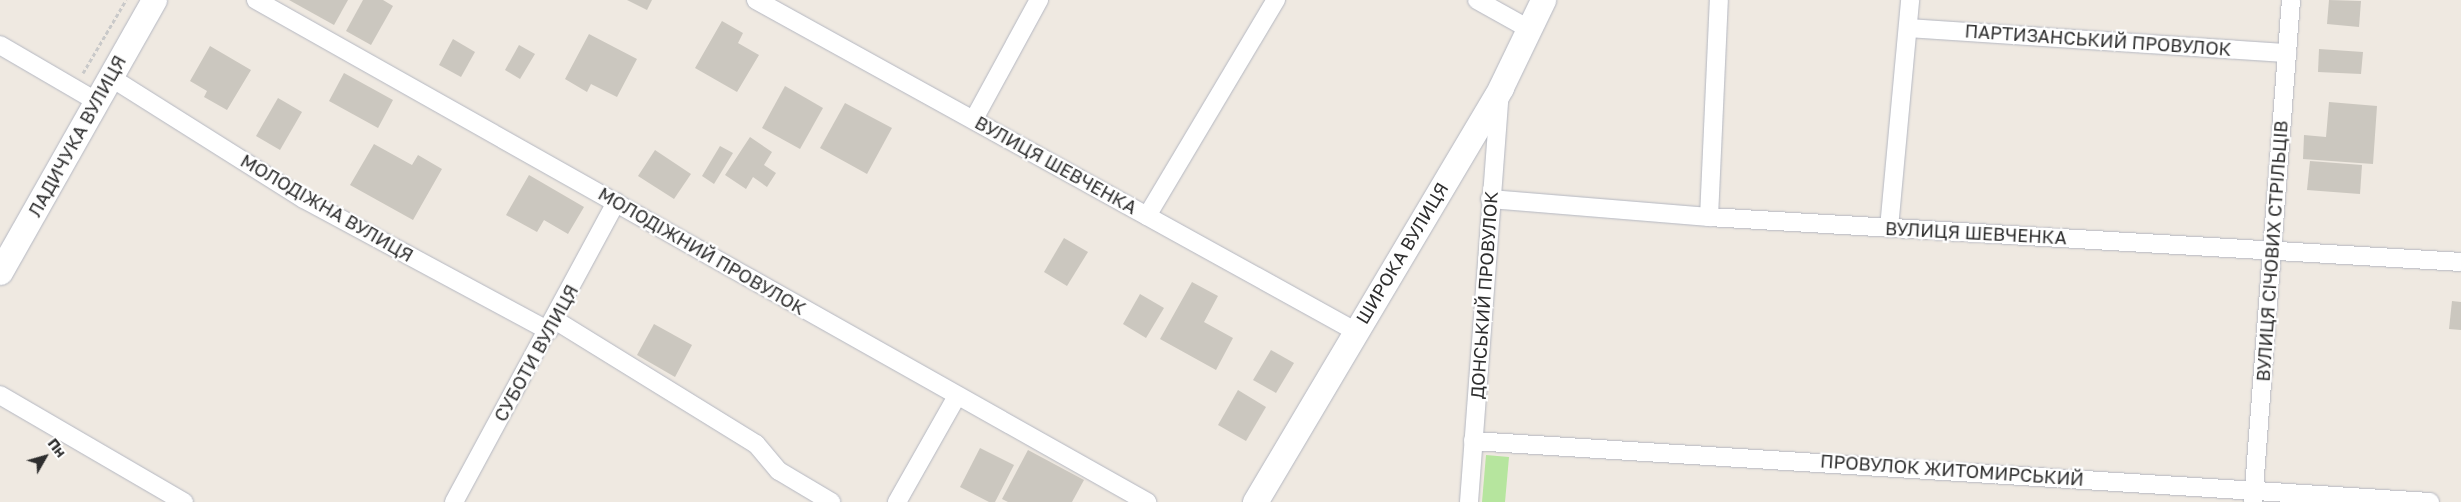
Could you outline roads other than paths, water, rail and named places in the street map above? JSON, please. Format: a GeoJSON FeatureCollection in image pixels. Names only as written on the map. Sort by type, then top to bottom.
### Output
{"type":"FeatureCollection","features":[{"type":"Feature","properties":{"kind":"street","name":"ЛАДИЧУКА ВУЛИЦЯ"},"geometry":{"type":"LineString","coordinates":[[0,272],[154,0]]}},
{"type":"Feature","properties":{"kind":"street","name":"МОЛОДІЖНИЙ ПРОВУЛОК"},"geometry":{"type":"LineString","coordinates":[[256,0],[1147,502]]}},
{"type":"Feature","properties":{"kind":"street"},"geometry":{"type":"LineString","coordinates":[[974,119],[1039,0]]}},
{"type":"Feature","properties":{"kind":"street"},"geometry":{"type":"LineString","coordinates":[[1147,216],[1276,0]]}},
{"type":"Feature","properties":{"kind":"street"},"geometry":{"type":"LineString","coordinates":[[1477,0],[1529,29]]}},
{"type":"Feature","properties":{"kind":"street","name":"ШИРОКА ВУЛИЦЯ"},"geometry":{"type":"LineString","coordinates":[[1255,502],[1500,87],[1544,0]]}},
{"type":"Feature","properties":{"kind":"street"},"geometry":{"type":"LineString","coordinates":[[1709,216],[1719,0]]}},
{"type":"Feature","properties":{"kind":"street"},"geometry":{"type":"LineString","coordinates":[[1890,228],[1910,0]]}},
{"type":"Feature","properties":{"kind":"street","name":"ВУЛИЦЯ СІЧОВИХ СТРІЛЬЦІВ"},"geometry":{"type":"LineString","coordinates":[[2253,496],[2291,0]]}},
{"type":"Feature","properties":{"kind":"street","name":"ВУЛИЦЯ ШЕВЧЕНКА"},"geometry":{"type":"LineString","coordinates":[[759,1],[1356,331]]}},
{"type":"Feature","properties":{"kind":"street","name":"ПАРТИЗАНСЬКИЙ ПРОВУЛОК"},"geometry":{"type":"LineString","coordinates":[[1908,28],[2287,53]]}},
{"type":"Feature","properties":{"kind":"street"},"geometry":{"type":"LineString","coordinates":[[0,45],[96,101]]}},
{"type":"Feature","properties":{"kind":"street","name":"МОЛОДІЖНА ВУЛИЦЯ"},"geometry":{"type":"LineString","coordinates":[[110,77],[304,199],[552,326],[756,444],[779,471],[831,502]]}},
{"type":"Feature","properties":{"kind":"street","name":"ДОНСЬКИЙ ПРОВУЛОК"},"geometry":{"type":"LineString","coordinates":[[1469,502],[1490,199],[1500,87]]}},
{"type":"Feature","properties":{"kind":"street","name":"ВУЛИЦЯ ШЕВЧЕНКА"},"geometry":{"type":"LineString","coordinates":[[1490,199],[1890,228],[2272,249],[2461,262]]}},
{"type":"Feature","properties":{"kind":"street","name":"СУБОТИ ВУЛИЦЯ"},"geometry":{"type":"LineString","coordinates":[[454,502],[552,326],[616,202]]}},
{"type":"Feature","properties":{"kind":"street"},"geometry":{"type":"LineString","coordinates":[[0,395],[184,502]]}},
{"type":"Feature","properties":{"kind":"street"},"geometry":{"type":"LineString","coordinates":[[897,502],[956,396]]}},
{"type":"Feature","properties":{"kind":"street","name":"ПРОВУЛОК ЖИТОМИРСЬКИЙ"},"geometry":{"type":"LineString","coordinates":[[1473,441],[2253,496],[2430,502]]}}]}
